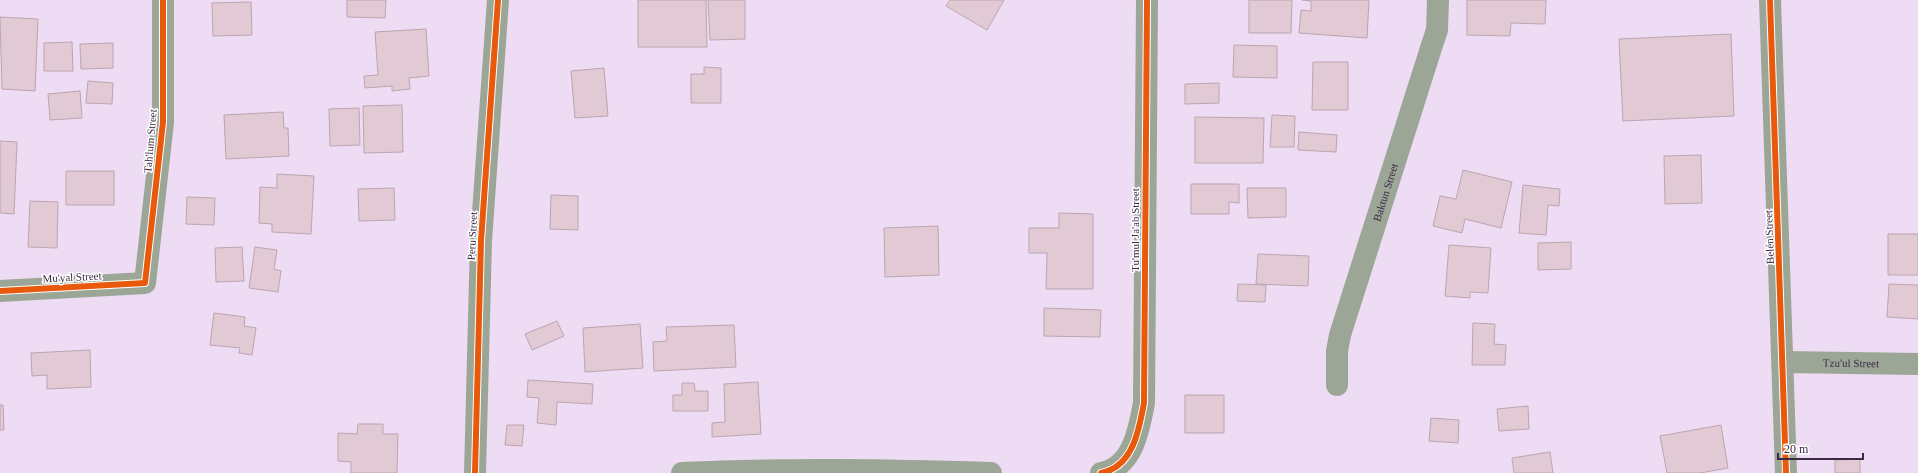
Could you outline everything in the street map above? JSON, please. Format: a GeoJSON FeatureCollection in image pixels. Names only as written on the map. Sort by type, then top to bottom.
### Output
{"type":"FeatureCollection","features":[{"type":"Feature","properties":{"kind":"street","name":"Tah'lum Street"},"geometry":{"type":"LineString","coordinates":[[145,284],[163,122],[163,0]]}},
{"type":"Feature","properties":{"kind":"street","name":"Peru Street"},"geometry":{"type":"LineString","coordinates":[[475,473],[481,241],[498,0]]}},
{"type":"Feature","properties":{"kind":"street","name":"Tu'mul Ja'ab Street"},"geometry":{"type":"LineString","coordinates":[[1101,473],[1110,471],[1127,457],[1139,430],[1144,403],[1147,0]]}},
{"type":"Feature","properties":{"kind":"street","name":"Baktun Street"},"geometry":{"type":"LineString","coordinates":[[1337,385],[1337,351],[1340,335],[1437,30],[1438,0]]}},
{"type":"Feature","properties":{"kind":"street","name":"Belén Street"},"geometry":{"type":"LineString","coordinates":[[1770,0],[1786,473]]}},
{"type":"Feature","properties":{"kind":"street","name":"Mu'yal Street"},"geometry":{"type":"LineString","coordinates":[[0,290],[145,284]]}},
{"type":"Feature","properties":{"kind":"street","name":"Tzu'ul Street"},"geometry":{"type":"LineString","coordinates":[[1783,362],[1918,364]]}},
{"type":"Feature","properties":{"kind":"street"},"geometry":{"type":"LineString","coordinates":[[682,473],[736,470],[833,469],[991,473]]}},
{"type":"Feature","properties":{"kind":"building"},"geometry":{"type":"Polygon","coordinates":[[[347,0],[386,0],[385,18],[347,17],[347,0]]]}},
{"type":"Feature","properties":{"kind":"building"},"geometry":{"type":"Polygon","coordinates":[[[638,0],[706,0],[707,47],[638,47],[638,0]]]}},
{"type":"Feature","properties":{"kind":"building"},"geometry":{"type":"Polygon","coordinates":[[[708,0],[745,0],[745,39],[710,40],[708,0]]]}},
{"type":"Feature","properties":{"kind":"building"},"geometry":{"type":"Polygon","coordinates":[[[950,0],[1004,0],[987,30],[946,6],[950,0]]]}},
{"type":"Feature","properties":{"kind":"building"},"geometry":{"type":"Polygon","coordinates":[[[1249,0],[1292,0],[1291,33],[1249,33],[1249,0]]]}},
{"type":"Feature","properties":{"kind":"building"},"geometry":{"type":"Polygon","coordinates":[[[1302,0],[1369,0],[1367,38],[1299,33],[1301,10],[1311,11],[1311,1],[1302,0]]]}},
{"type":"Feature","properties":{"kind":"building"},"geometry":{"type":"Polygon","coordinates":[[[1467,0],[1546,0],[1545,24],[1511,23],[1510,36],[1467,35],[1467,0]]]}},
{"type":"Feature","properties":{"kind":"building"},"geometry":{"type":"Polygon","coordinates":[[[251,2],[252,35],[213,36],[212,3],[251,2]]]}},
{"type":"Feature","properties":{"kind":"building"},"geometry":{"type":"Polygon","coordinates":[[[0,17],[38,19],[35,91],[2,89],[0,17]]]}},
{"type":"Feature","properties":{"kind":"building"},"geometry":{"type":"Polygon","coordinates":[[[426,29],[429,76],[409,78],[410,89],[392,91],[392,86],[365,88],[364,76],[378,75],[375,32],[426,29]]]}},
{"type":"Feature","properties":{"kind":"building"},"geometry":{"type":"Polygon","coordinates":[[[1731,34],[1734,116],[1623,121],[1619,39],[1731,34]]]}},
{"type":"Feature","properties":{"kind":"building"},"geometry":{"type":"Polygon","coordinates":[[[72,42],[73,71],[44,71],[44,43],[72,42]]]}},
{"type":"Feature","properties":{"kind":"building"},"geometry":{"type":"Polygon","coordinates":[[[113,43],[113,68],[81,69],[80,44],[113,43]]]}},
{"type":"Feature","properties":{"kind":"building"},"geometry":{"type":"Polygon","coordinates":[[[1234,45],[1277,46],[1277,78],[1233,77],[1234,45]]]}},
{"type":"Feature","properties":{"kind":"building"},"geometry":{"type":"Polygon","coordinates":[[[1313,62],[1348,62],[1348,110],[1312,110],[1313,62]]]}},
{"type":"Feature","properties":{"kind":"building"},"geometry":{"type":"Polygon","coordinates":[[[704,67],[721,68],[721,103],[691,103],[691,74],[704,74],[704,67]]]}},
{"type":"Feature","properties":{"kind":"building"},"geometry":{"type":"Polygon","coordinates":[[[604,68],[608,116],[575,118],[571,71],[604,68]]]}},
{"type":"Feature","properties":{"kind":"building"},"geometry":{"type":"Polygon","coordinates":[[[88,81],[113,83],[112,104],[86,103],[88,81]]]}},
{"type":"Feature","properties":{"kind":"building"},"geometry":{"type":"Polygon","coordinates":[[[1219,83],[1219,103],[1185,104],[1185,84],[1219,83]]]}},
{"type":"Feature","properties":{"kind":"building"},"geometry":{"type":"Polygon","coordinates":[[[80,91],[82,118],[50,120],[48,94],[80,91]]]}},
{"type":"Feature","properties":{"kind":"building"},"geometry":{"type":"Polygon","coordinates":[[[402,105],[403,152],[364,153],[363,106],[402,105]]]}},
{"type":"Feature","properties":{"kind":"building"},"geometry":{"type":"Polygon","coordinates":[[[359,108],[360,145],[330,146],[329,109],[359,108]]]}},
{"type":"Feature","properties":{"kind":"building"},"geometry":{"type":"Polygon","coordinates":[[[283,112],[284,128],[288,128],[289,156],[226,159],[224,115],[283,112]]]}},
{"type":"Feature","properties":{"kind":"building"},"geometry":{"type":"Polygon","coordinates":[[[1272,115],[1295,116],[1294,147],[1270,147],[1272,115]]]}},
{"type":"Feature","properties":{"kind":"building"},"geometry":{"type":"Polygon","coordinates":[[[1195,117],[1264,118],[1263,163],[1195,163],[1195,117]]]}},
{"type":"Feature","properties":{"kind":"building"},"geometry":{"type":"Polygon","coordinates":[[[1299,132],[1337,135],[1336,152],[1298,150],[1299,132]]]}},
{"type":"Feature","properties":{"kind":"building"},"geometry":{"type":"Polygon","coordinates":[[[0,141],[17,142],[14,214],[0,213],[0,141]]]}},
{"type":"Feature","properties":{"kind":"building"},"geometry":{"type":"Polygon","coordinates":[[[1701,155],[1702,203],[1665,204],[1664,156],[1701,155]]]}},
{"type":"Feature","properties":{"kind":"building"},"geometry":{"type":"Polygon","coordinates":[[[1463,170],[1512,182],[1501,228],[1465,219],[1462,233],[1433,226],[1440,196],[1456,199],[1463,170]]]}},
{"type":"Feature","properties":{"kind":"building"},"geometry":{"type":"Polygon","coordinates":[[[66,171],[114,171],[114,205],[66,205],[66,171]]]}},
{"type":"Feature","properties":{"kind":"building"},"geometry":{"type":"Polygon","coordinates":[[[277,174],[314,176],[311,234],[272,232],[272,224],[259,223],[260,187],[277,188],[277,174]]]}},
{"type":"Feature","properties":{"kind":"building"},"geometry":{"type":"Polygon","coordinates":[[[1191,184],[1239,184],[1239,203],[1229,202],[1229,214],[1191,214],[1191,184]]]}},
{"type":"Feature","properties":{"kind":"building"},"geometry":{"type":"Polygon","coordinates":[[[1523,185],[1560,189],[1559,206],[1548,205],[1546,235],[1519,233],[1523,185]]]}},
{"type":"Feature","properties":{"kind":"building"},"geometry":{"type":"Polygon","coordinates":[[[394,188],[395,220],[359,221],[358,189],[394,188]]]}},
{"type":"Feature","properties":{"kind":"building"},"geometry":{"type":"Polygon","coordinates":[[[1247,188],[1286,188],[1286,217],[1248,218],[1247,188]]]}},
{"type":"Feature","properties":{"kind":"building"},"geometry":{"type":"Polygon","coordinates":[[[551,195],[578,196],[578,230],[550,229],[551,195]]]}},
{"type":"Feature","properties":{"kind":"building"},"geometry":{"type":"Polygon","coordinates":[[[187,197],[215,198],[214,225],[186,224],[187,197]]]}},
{"type":"Feature","properties":{"kind":"building"},"geometry":{"type":"Polygon","coordinates":[[[30,201],[58,202],[57,248],[28,247],[30,201]]]}},
{"type":"Feature","properties":{"kind":"building"},"geometry":{"type":"Polygon","coordinates":[[[1059,213],[1093,214],[1093,289],[1046,289],[1047,253],[1029,253],[1029,228],[1059,228],[1059,213]]]}},
{"type":"Feature","properties":{"kind":"building"},"geometry":{"type":"Polygon","coordinates":[[[938,226],[939,275],[885,277],[884,228],[938,226]]]}},
{"type":"Feature","properties":{"kind":"building"},"geometry":{"type":"Polygon","coordinates":[[[1888,234],[1918,234],[1918,275],[1888,275],[1888,234]]]}},
{"type":"Feature","properties":{"kind":"building"},"geometry":{"type":"Polygon","coordinates":[[[1571,242],[1571,269],[1538,270],[1538,243],[1571,242]]]}},
{"type":"Feature","properties":{"kind":"building"},"geometry":{"type":"Polygon","coordinates":[[[1449,245],[1491,248],[1488,293],[1470,292],[1470,298],[1445,296],[1449,245]]]}},
{"type":"Feature","properties":{"kind":"building"},"geometry":{"type":"Polygon","coordinates":[[[242,247],[244,281],[216,282],[215,248],[242,247]]]}},
{"type":"Feature","properties":{"kind":"building"},"geometry":{"type":"Polygon","coordinates":[[[255,247],[277,250],[274,269],[281,271],[278,292],[249,288],[255,247]]]}},
{"type":"Feature","properties":{"kind":"building"},"geometry":{"type":"Polygon","coordinates":[[[1258,254],[1309,256],[1308,286],[1256,284],[1258,254]]]}},
{"type":"Feature","properties":{"kind":"building"},"geometry":{"type":"Polygon","coordinates":[[[1238,284],[1266,285],[1265,302],[1237,301],[1238,284]]]}},
{"type":"Feature","properties":{"kind":"building"},"geometry":{"type":"Polygon","coordinates":[[[1889,284],[1918,285],[1918,319],[1887,317],[1889,284]]]}},
{"type":"Feature","properties":{"kind":"building"},"geometry":{"type":"Polygon","coordinates":[[[1044,308],[1101,310],[1100,337],[1044,336],[1044,308]]]}},
{"type":"Feature","properties":{"kind":"building"},"geometry":{"type":"Polygon","coordinates":[[[214,313],[245,317],[244,326],[256,328],[252,355],[239,353],[240,348],[210,345],[214,313]]]}},
{"type":"Feature","properties":{"kind":"building"},"geometry":{"type":"Polygon","coordinates":[[[557,321],[564,336],[532,350],[525,334],[557,321]]]}},
{"type":"Feature","properties":{"kind":"building"},"geometry":{"type":"Polygon","coordinates":[[[1473,323],[1495,324],[1494,344],[1506,345],[1505,365],[1472,365],[1473,323]]]}},
{"type":"Feature","properties":{"kind":"building"},"geometry":{"type":"Polygon","coordinates":[[[640,324],[643,368],[585,372],[583,328],[640,324]]]}},
{"type":"Feature","properties":{"kind":"building"},"geometry":{"type":"Polygon","coordinates":[[[734,325],[736,367],[654,371],[653,342],[667,341],[666,327],[734,325]]]}},
{"type":"Feature","properties":{"kind":"building"},"geometry":{"type":"Polygon","coordinates":[[[90,350],[91,387],[47,389],[47,375],[32,376],[31,353],[90,350]]]}},
{"type":"Feature","properties":{"kind":"building"},"geometry":{"type":"Polygon","coordinates":[[[528,380],[593,384],[592,404],[557,402],[556,425],[537,423],[539,398],[527,397],[528,380]]]}},
{"type":"Feature","properties":{"kind":"building"},"geometry":{"type":"Polygon","coordinates":[[[758,382],[761,434],[712,437],[712,423],[725,422],[724,384],[758,382]]]}},
{"type":"Feature","properties":{"kind":"building"},"geometry":{"type":"Polygon","coordinates":[[[682,383],[694,383],[695,391],[708,391],[708,411],[673,411],[673,395],[682,395],[682,383]]]}},
{"type":"Feature","properties":{"kind":"building"},"geometry":{"type":"Polygon","coordinates":[[[1185,395],[1224,395],[1224,433],[1185,433],[1185,395]]]}},
{"type":"Feature","properties":{"kind":"building"},"geometry":{"type":"Polygon","coordinates":[[[0,405],[3,405],[4,430],[0,430],[0,405]]]}},
{"type":"Feature","properties":{"kind":"building"},"geometry":{"type":"Polygon","coordinates":[[[1528,406],[1529,429],[1499,431],[1497,409],[1528,406]]]}},
{"type":"Feature","properties":{"kind":"building"},"geometry":{"type":"Polygon","coordinates":[[[1431,418],[1459,420],[1458,443],[1429,441],[1431,418]]]}},
{"type":"Feature","properties":{"kind":"building"},"geometry":{"type":"Polygon","coordinates":[[[358,424],[383,424],[383,434],[398,434],[397,473],[351,473],[351,462],[338,461],[338,433],[357,434],[358,424]]]}},
{"type":"Feature","properties":{"kind":"building"},"geometry":{"type":"Polygon","coordinates":[[[507,425],[524,425],[522,446],[505,445],[507,425]]]}},
{"type":"Feature","properties":{"kind":"building"},"geometry":{"type":"Polygon","coordinates":[[[1721,425],[1728,468],[1700,473],[1667,473],[1660,436],[1721,425]]]}},
{"type":"Feature","properties":{"kind":"building"},"geometry":{"type":"Polygon","coordinates":[[[1550,452],[1553,473],[1514,473],[1512,458],[1550,452]]]}},
{"type":"Feature","properties":{"kind":"building"},"geometry":{"type":"Polygon","coordinates":[[[1860,459],[1860,473],[1835,473],[1835,460],[1860,459]]]}},
{"type":"Feature","properties":{"kind":"cycle path"},"geometry":{"type":"LineString","coordinates":[[0,291],[145,283],[163,122],[163,0]]}},
{"type":"Feature","properties":{"kind":"cycle path"},"geometry":{"type":"LineString","coordinates":[[475,473],[481,241],[498,0]]}},
{"type":"Feature","properties":{"kind":"cycle path"},"geometry":{"type":"LineString","coordinates":[[1101,473],[1112,469],[1121,463],[1133,446],[1140,424],[1144,403],[1147,0]]}},
{"type":"Feature","properties":{"kind":"cycle path"},"geometry":{"type":"LineString","coordinates":[[1770,0],[1786,473]]}}]}
